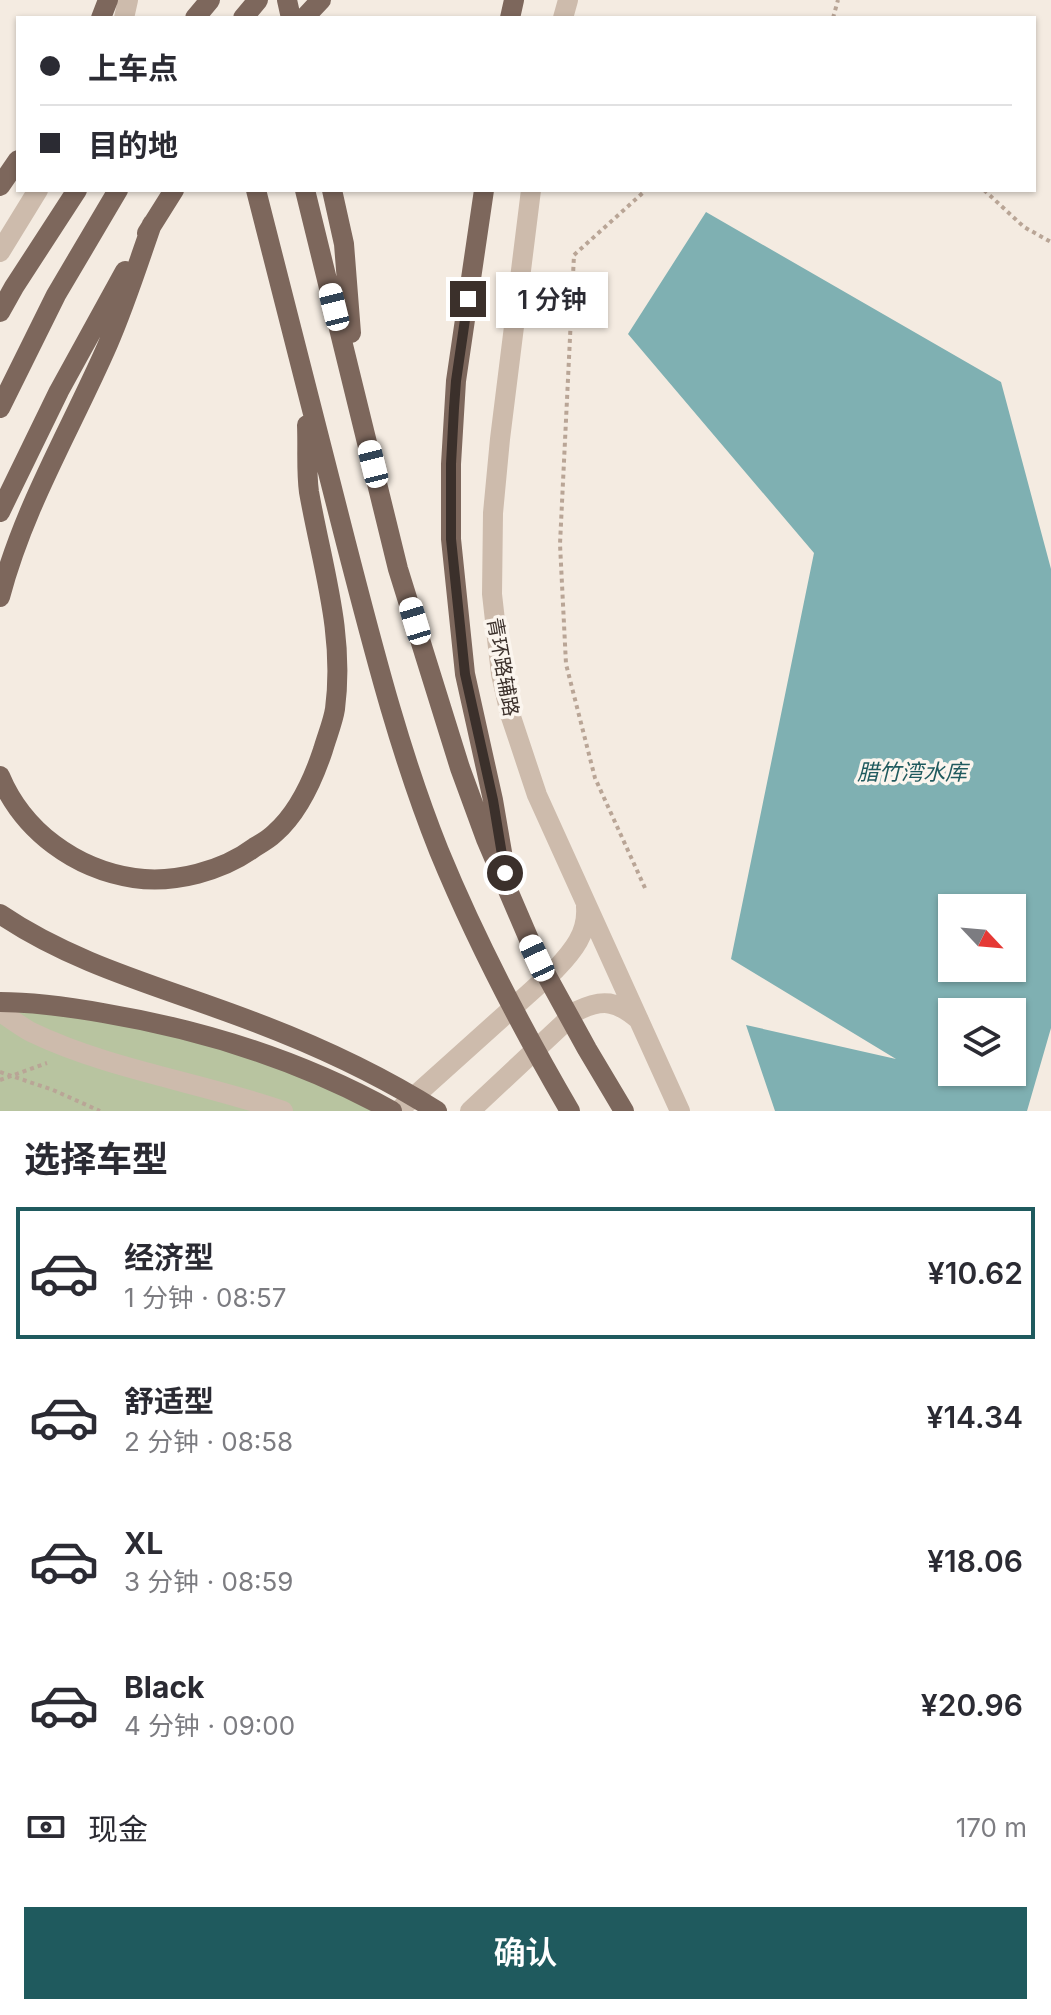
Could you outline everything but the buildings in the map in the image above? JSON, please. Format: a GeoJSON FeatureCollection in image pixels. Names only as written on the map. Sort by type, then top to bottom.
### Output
{"type":"FeatureCollection","features":[{"type":"Feature","properties":{"kind":"main road"},"geometry":{"type":"LineString","coordinates":[[197,16],[212,0]]}},
{"type":"Feature","properties":{"kind":"main road"},"geometry":{"type":"LineString","coordinates":[[245,16],[259,0]]}},
{"type":"Feature","properties":{"kind":"main road"},"geometry":{"type":"LineString","coordinates":[[306,16],[321,0]]}},
{"type":"Feature","properties":{"kind":"main road"},"geometry":{"type":"LineString","coordinates":[[0,186],[16,163]]}},
{"type":"Feature","properties":{"kind":"main road"},"geometry":{"type":"LineString","coordinates":[[0,312],[76,192]]}},
{"type":"Feature","properties":{"kind":"main road"},"geometry":{"type":"LineString","coordinates":[[0,408],[56,295],[117,192]]}},
{"type":"Feature","properties":{"kind":"main road"},"geometry":{"type":"LineString","coordinates":[[0,512],[72,367],[173,192]]}},
{"type":"Feature","properties":{"kind":"main road"},"geometry":{"type":"LineString","coordinates":[[257,192],[398,737],[439,850],[475,934],[570,1111]]}},
{"type":"Feature","properties":{"kind":"main road"},"geometry":{"type":"LineString","coordinates":[[305,192],[398,569],[460,768],[537,958],[624,1111]]}},
{"type":"Feature","properties":{"kind":"main road"},"geometry":{"type":"LineString","coordinates":[[332,192],[344,244],[355,393]]}},
{"type":"Feature","properties":{"kind":"main road"},"geometry":{"type":"LineString","coordinates":[[484,192],[456,381],[451,539],[465,674],[493,800],[510,897]]}},
{"type":"Feature","properties":{"kind":"main road"},"geometry":{"type":"LineString","coordinates":[[0,597],[30,510],[108,343],[152,224]]}},
{"type":"Feature","properties":{"kind":"main road"},"geometry":{"type":"LineString","coordinates":[[0,776],[20,812],[56,847],[111,875],[143,880],[211,870],[243,856],[276,833],[300,803],[318,766],[335,712],[339,659],[328,583],[308,489],[307,389]]}},
{"type":"Feature","properties":{"kind":"main road"},"geometry":{"type":"LineString","coordinates":[[0,914],[88,961],[295,1038],[361,1067],[437,1111]]}},
{"type":"Feature","properties":{"kind":"main road"},"geometry":{"type":"LineString","coordinates":[[0,1002],[78,1008],[178,1027],[303,1069],[390,1109]]}},
{"type":"Feature","properties":{"kind":"street"},"geometry":{"type":"LineString","coordinates":[[0,252],[37,192]]}},
{"type":"Feature","properties":{"kind":"street","name":"青环路辅路"},"geometry":{"type":"LineString","coordinates":[[531,192],[493,513],[492,594],[501,674],[510,714],[537,795],[680,1111]]}},
{"type":"Feature","properties":{"kind":"street"},"geometry":{"type":"LineString","coordinates":[[390,1109],[556,969],[585,928],[586,904]]}},
{"type":"Feature","properties":{"kind":"street"},"geometry":{"type":"LineString","coordinates":[[470,1111],[577,1011],[589,1005],[616,1004],[639,1020]]}},
{"type":"Feature","properties":{"kind":"street"},"geometry":{"type":"LineString","coordinates":[[0,1012],[28,1030],[83,1053],[283,1111]]}},
{"type":"Feature","properties":{"kind":"path"},"geometry":{"type":"LineString","coordinates":[[644,192],[574,255],[560,544],[566,664],[595,778],[645,888]]}},
{"type":"Feature","properties":{"kind":"path"},"geometry":{"type":"LineString","coordinates":[[986,192],[1024,227],[1051,242]]}},
{"type":"Feature","properties":{"kind":"path"},"geometry":{"type":"LineString","coordinates":[[0,1080],[83,1053]]}},
{"type":"Feature","properties":{"kind":"path"},"geometry":{"type":"LineString","coordinates":[[0,1072],[53,1090],[100,1111]]}},
{"type":"Feature","properties":{"kind":"green space"},"geometry":{"type":"Polygon","coordinates":[[[0,1002],[178,1027],[392,1111],[0,1111],[0,1002]]]}},
{"type":"Feature","properties":{"kind":"water","name":"腊竹湾水库"},"geometry":{"type":"Polygon","coordinates":[[[706,212],[1001,382],[1051,569],[1051,1028],[1027,1111],[775,1111],[746,1025],[896,1059],[731,959],[814,553],[628,334],[706,212]]]}},
{"type":"Feature","properties":{"kind":"route"},"geometry":{"type":"LineString","coordinates":[[468,299],[454,408],[451,539],[465,674],[493,800],[505,873]]}}]}
